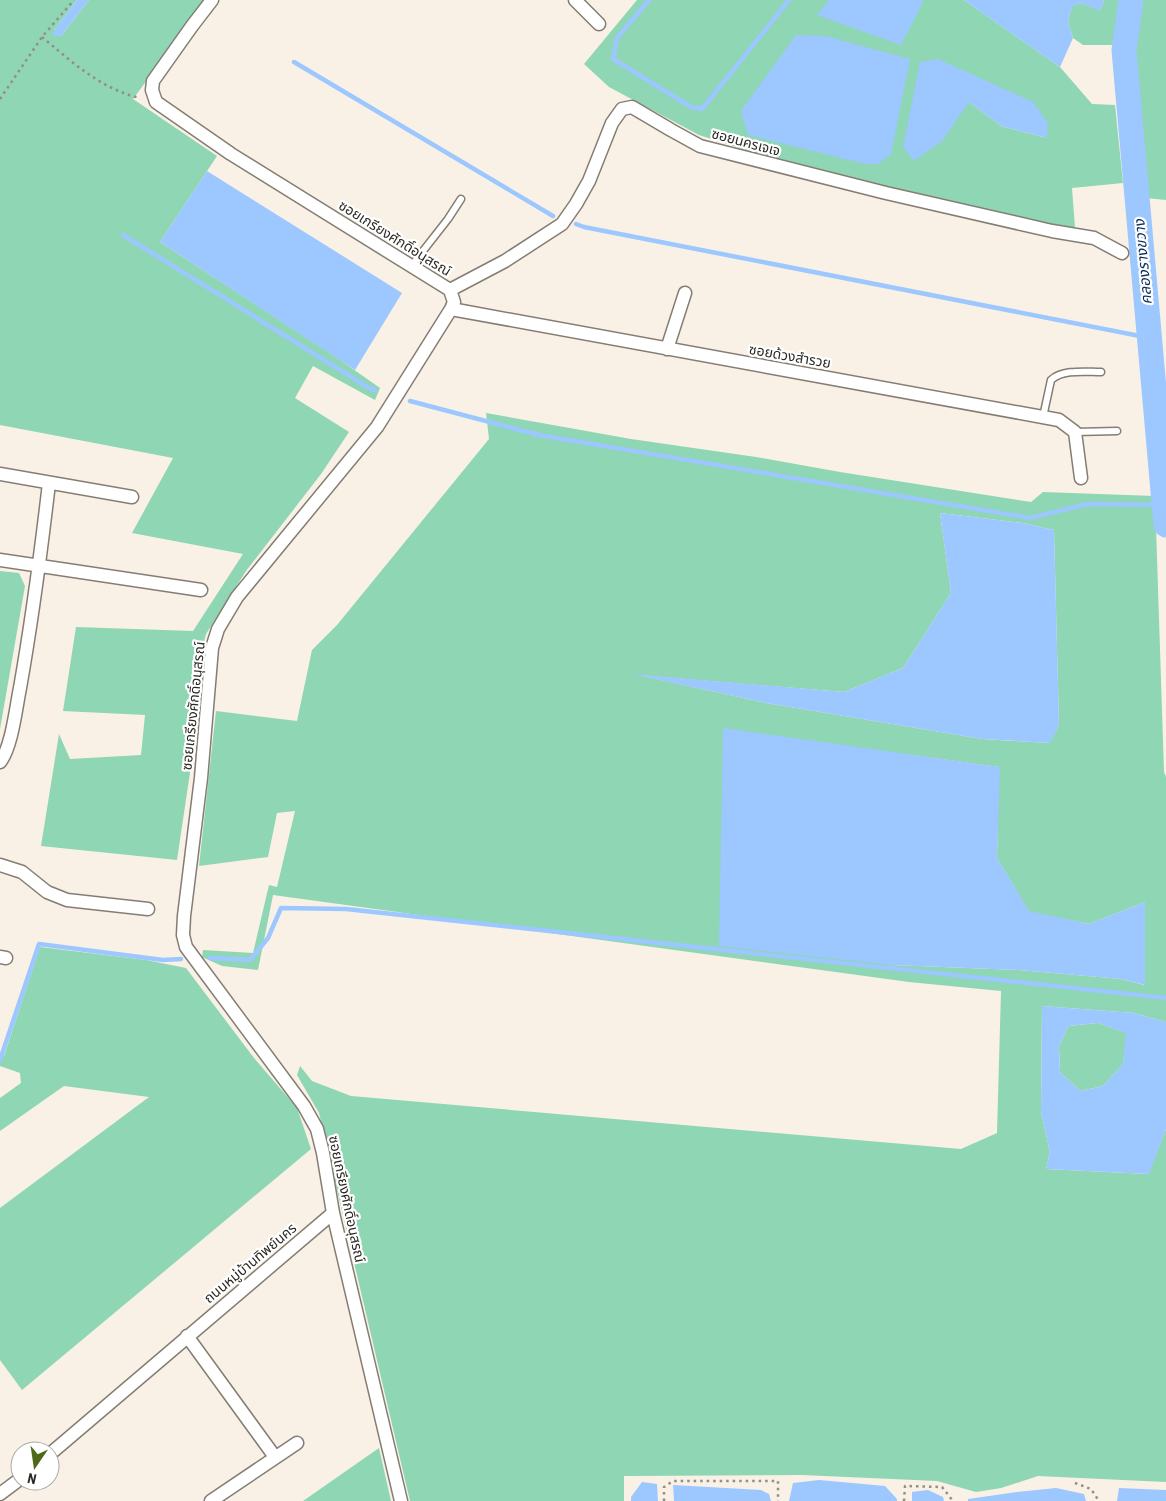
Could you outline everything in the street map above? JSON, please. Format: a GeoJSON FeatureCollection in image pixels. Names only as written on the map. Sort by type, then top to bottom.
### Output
{"type":"FeatureCollection","features":[{"type":"Feature","properties":{"kind":"street"},"geometry":{"type":"LineString","coordinates":[[156,102],[152,90],[153,81],[212,0]]}},
{"type":"Feature","properties":{"kind":"street"},"geometry":{"type":"LineString","coordinates":[[575,0],[599,24]]}},
{"type":"Feature","properties":{"kind":"street","name":"ซอยเกรียงศักดิ์อนุสรณ์"},"geometry":{"type":"LineString","coordinates":[[156,102],[231,154],[450,290],[454,302],[378,427],[237,597],[218,629],[212,648],[201,778],[183,935],[186,947],[304,1106],[317,1129],[333,1213],[401,1501]]}},
{"type":"Feature","properties":{"kind":"street","name":"ซอยนครเจเจ"},"geometry":{"type":"LineString","coordinates":[[450,290],[505,261],[562,224],[589,181],[612,123],[622,109],[632,107],[700,146],[896,195],[1052,231],[1094,238],[1122,252]]}},
{"type":"Feature","properties":{"kind":"street"},"geometry":{"type":"LineString","coordinates":[[667,349],[685,293]]}},
{"type":"Feature","properties":{"kind":"street","name":"ซอยด้วงสำรวย"},"geometry":{"type":"LineString","coordinates":[[451,309],[1059,420],[1075,432]]}},
{"type":"Feature","properties":{"kind":"street"},"geometry":{"type":"LineString","coordinates":[[1075,432],[1081,478]]}},
{"type":"Feature","properties":{"kind":"street"},"geometry":{"type":"LineString","coordinates":[[0,474],[49,484],[132,496]]}},
{"type":"Feature","properties":{"kind":"street"},"geometry":{"type":"LineString","coordinates":[[0,762],[7,748],[15,714],[39,566],[49,484]]}},
{"type":"Feature","properties":{"kind":"street"},"geometry":{"type":"LineString","coordinates":[[0,560],[201,590]]}},
{"type":"Feature","properties":{"kind":"street"},"geometry":{"type":"LineString","coordinates":[[0,865],[22,872],[47,892],[67,900],[148,909]]}},
{"type":"Feature","properties":{"kind":"street","name":"ถนนหมู่บ้านทิพย์นคร"},"geometry":{"type":"LineString","coordinates":[[60,1445],[333,1213]]}},
{"type":"Feature","properties":{"kind":"street"},"geometry":{"type":"LineString","coordinates":[[187,1336],[275,1457]]}},
{"type":"Feature","properties":{"kind":"street"},"geometry":{"type":"LineString","coordinates":[[211,1501],[297,1443]]}},
{"type":"Feature","properties":{"kind":"lane"},"geometry":{"type":"LineString","coordinates":[[412,265],[461,199]]}},
{"type":"Feature","properties":{"kind":"lane"},"geometry":{"type":"LineString","coordinates":[[1042,417],[1051,380],[1056,376],[1066,373],[1101,372]]}},
{"type":"Feature","properties":{"kind":"lane"},"geometry":{"type":"LineString","coordinates":[[1075,432],[1117,431]]}},
{"type":"Feature","properties":{"kind":"path"},"geometry":{"type":"LineString","coordinates":[[0,99],[42,37],[74,0]]}},
{"type":"Feature","properties":{"kind":"path"},"geometry":{"type":"LineString","coordinates":[[42,37],[86,73],[124,94],[156,102]]}},
{"type":"Feature","properties":{"kind":"path"},"geometry":{"type":"LineString","coordinates":[[664,1501],[664,1487],[673,1481],[778,1481],[778,1501]]}},
{"type":"Feature","properties":{"kind":"path"},"geometry":{"type":"LineString","coordinates":[[1075,1483],[1090,1489],[1099,1501]]}},
{"type":"Feature","properties":{"kind":"path"},"geometry":{"type":"LineString","coordinates":[[904,1501],[905,1486],[942,1487],[953,1501]]}},
{"type":"Feature","properties":{"kind":"green space"},"geometry":{"type":"Polygon","coordinates":[[[0,0],[77,0],[54,30],[61,36],[89,0],[206,0],[133,99],[217,156],[160,242],[333,355],[380,388],[375,400],[313,366],[295,398],[349,432],[321,474],[246,571],[206,634],[199,662],[194,746],[177,860],[41,846],[59,734],[70,759],[141,755],[145,715],[63,711],[76,627],[193,631],[243,554],[132,533],[173,458],[0,425],[0,0]]]}},
{"type":"Feature","properties":{"kind":"green space"},"geometry":{"type":"Polygon","coordinates":[[[637,0],[964,0],[1060,67],[1092,104],[1115,105],[1123,183],[1072,188],[1075,228],[991,214],[743,153],[734,146],[699,135],[609,87],[584,64],[637,0]],[[969,102],[1001,126],[1047,138],[969,102]]]}},
{"type":"Feature","properties":{"kind":"green space"},"geometry":{"type":"Polygon","coordinates":[[[1104,0],[1121,0],[1113,45],[1083,45],[1073,38],[1068,22],[1072,6],[1081,3],[1100,10],[1104,0]]]}},
{"type":"Feature","properties":{"kind":"green space"},"geometry":{"type":"Polygon","coordinates":[[[1135,0],[1166,0],[1166,200],[1146,198],[1128,50],[1135,0]]]}},
{"type":"Feature","properties":{"kind":"green space"},"geometry":{"type":"Polygon","coordinates":[[[486,413],[631,439],[756,457],[1031,502],[1043,492],[1155,496],[1164,772],[1166,777],[1166,1022],[1134,1013],[1042,1006],[1041,1112],[1050,1152],[1046,1169],[1148,1174],[1166,1129],[1166,1482],[1038,1476],[1001,1488],[976,1492],[937,1481],[802,1475],[624,1476],[624,1501],[410,1501],[319,1113],[297,1075],[300,1066],[312,1081],[351,1096],[961,1149],[997,1133],[1001,991],[909,982],[273,895],[258,970],[222,966],[202,957],[203,950],[253,953],[269,885],[277,887],[295,811],[277,813],[268,857],[199,866],[216,711],[297,721],[312,650],[337,625],[489,439],[486,413]],[[940,513],[951,593],[903,668],[844,692],[638,675],[766,703],[982,739],[1049,743],[1059,725],[1054,530],[1023,523],[940,513]],[[905,754],[892,965],[1019,970],[1121,979],[1144,985],[1145,902],[1089,924],[1029,912],[997,858],[999,767],[905,754]]]}},
{"type":"Feature","properties":{"kind":"green space"},"geometry":{"type":"Polygon","coordinates":[[[0,571],[19,573],[25,586],[0,729],[0,571]]]}},
{"type":"Feature","properties":{"kind":"green space"},"geometry":{"type":"Polygon","coordinates":[[[40,947],[146,960],[186,968],[254,1058],[297,1108],[311,1149],[22,1390],[0,1360],[0,1208],[149,1097],[64,1086],[0,1131],[0,1098],[21,1083],[20,1073],[0,1066],[0,1055],[4,1056],[40,947]]]}},
{"type":"Feature","properties":{"kind":"green space"},"geometry":{"type":"Polygon","coordinates":[[[1098,1023],[1127,1033],[1123,1064],[1103,1086],[1080,1091],[1060,1072],[1059,1047],[1068,1026],[1098,1023]]]}},
{"type":"Feature","properties":{"kind":"green space"},"geometry":{"type":"Polygon","coordinates":[[[379,1448],[391,1501],[303,1501],[379,1448]]]}},
{"type":"Feature","properties":{"kind":"water"},"geometry":{"type":"Polygon","coordinates":[[[77,0],[89,0],[61,36],[53,36],[54,30],[77,0]]]}},
{"type":"Feature","properties":{"kind":"water"},"geometry":{"type":"Polygon","coordinates":[[[829,0],[921,0],[923,2],[901,45],[817,15],[829,0]]]}},
{"type":"Feature","properties":{"kind":"water"},"geometry":{"type":"Polygon","coordinates":[[[964,0],[1104,0],[1100,11],[1081,3],[1072,7],[1068,22],[1073,38],[1060,67],[964,0]]]}},
{"type":"Feature","properties":{"kind":"water"},"geometry":{"type":"Polygon","coordinates":[[[796,35],[825,36],[910,59],[891,154],[878,164],[865,164],[748,135],[741,111],[796,35]]]}},
{"type":"Feature","properties":{"kind":"water"},"geometry":{"type":"Polygon","coordinates":[[[938,59],[1033,102],[1048,123],[1047,138],[1001,126],[969,102],[942,141],[914,161],[903,147],[920,62],[938,59]]]}},
{"type":"Feature","properties":{"kind":"water"},"geometry":{"type":"Polygon","coordinates":[[[207,171],[402,293],[355,370],[160,242],[207,171]]]}},
{"type":"Feature","properties":{"kind":"water"},"geometry":{"type":"Polygon","coordinates":[[[940,513],[1023,523],[1054,530],[1059,725],[1050,743],[982,739],[766,703],[632,674],[844,692],[903,668],[951,593],[940,513]]]}},
{"type":"Feature","properties":{"kind":"water"},"geometry":{"type":"Polygon","coordinates":[[[723,728],[1000,767],[997,858],[1029,911],[1089,924],[1145,902],[1145,985],[1121,979],[1019,970],[892,965],[719,946],[723,728]]]}},
{"type":"Feature","properties":{"kind":"water"},"geometry":{"type":"Polygon","coordinates":[[[1042,1006],[1134,1013],[1166,1022],[1166,1129],[1149,1174],[1046,1169],[1050,1152],[1041,1112],[1042,1006]],[[1098,1023],[1068,1026],[1059,1047],[1060,1072],[1080,1091],[1103,1086],[1123,1064],[1126,1033],[1098,1023]]]}},
{"type":"Feature","properties":{"kind":"water"},"geometry":{"type":"Polygon","coordinates":[[[819,1480],[885,1486],[897,1501],[789,1501],[793,1483],[819,1480]]]}},
{"type":"Feature","properties":{"kind":"water"},"geometry":{"type":"Polygon","coordinates":[[[642,1482],[657,1484],[658,1501],[631,1501],[631,1497],[642,1482]]]}},
{"type":"Feature","properties":{"kind":"water"},"geometry":{"type":"Polygon","coordinates":[[[673,1485],[761,1490],[769,1494],[771,1501],[674,1501],[673,1485]]]}},
{"type":"Feature","properties":{"kind":"water"},"geometry":{"type":"Polygon","coordinates":[[[1056,1488],[1084,1494],[1086,1501],[968,1501],[968,1499],[1056,1488]]]}},
{"type":"Feature","properties":{"kind":"water"},"geometry":{"type":"Polygon","coordinates":[[[1119,1488],[1166,1490],[1166,1501],[1117,1501],[1119,1488]]]}},
{"type":"Feature","properties":{"kind":"water"},"geometry":{"type":"Polygon","coordinates":[[[928,1490],[943,1497],[944,1501],[912,1501],[912,1492],[928,1490]]]}},
{"type":"Feature","properties":{"kind":"waterway"},"geometry":{"type":"LineString","coordinates":[[649,0],[617,38],[613,59],[691,107],[702,109],[789,0]]}},
{"type":"Feature","properties":{"kind":"waterway","name":"คลองรางขวาง"},"geometry":{"type":"LineString","coordinates":[[1131,0],[1124,50],[1166,525]]}},
{"type":"Feature","properties":{"kind":"waterway"},"geometry":{"type":"LineString","coordinates":[[294,62],[553,216]]}},
{"type":"Feature","properties":{"kind":"waterway"},"geometry":{"type":"LineString","coordinates":[[576,224],[1150,338]]}},
{"type":"Feature","properties":{"kind":"waterway"},"geometry":{"type":"LineString","coordinates":[[123,235],[375,390]]}},
{"type":"Feature","properties":{"kind":"waterway"},"geometry":{"type":"LineString","coordinates":[[410,401],[539,435],[1030,518],[1088,504],[1164,505]]}},
{"type":"Feature","properties":{"kind":"waterway"},"geometry":{"type":"LineString","coordinates":[[210,958],[250,960],[268,938],[281,908],[346,909],[1166,998]]}},
{"type":"Feature","properties":{"kind":"waterway"},"geometry":{"type":"LineString","coordinates":[[0,1060],[39,944],[163,960],[181,959]]}}]}
